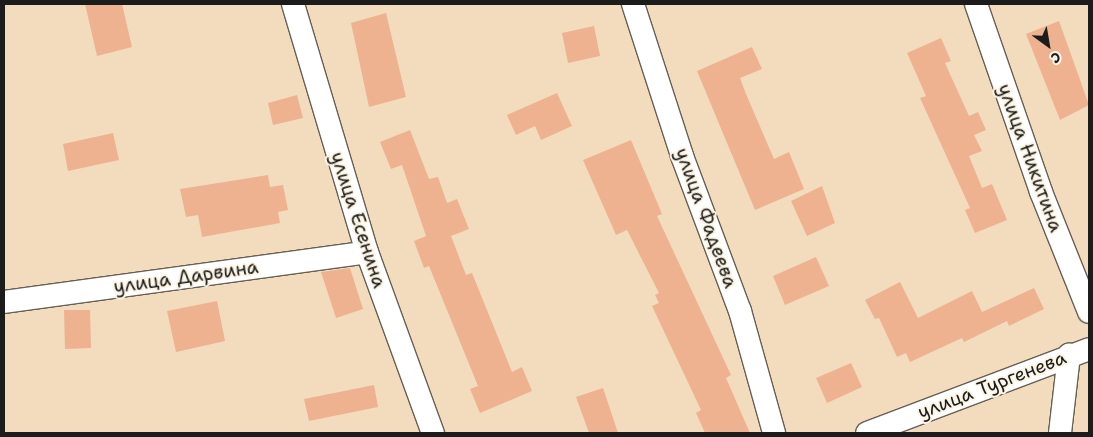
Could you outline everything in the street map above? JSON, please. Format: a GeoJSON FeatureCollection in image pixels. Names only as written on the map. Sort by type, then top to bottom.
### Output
{"type":"FeatureCollection","features":[{"type":"Feature","properties":{"kind":"street","name":"улица Есенина"},"geometry":{"type":"LineString","coordinates":[[293,4],[368,252],[433,433]]}},
{"type":"Feature","properties":{"kind":"street","name":"улица Фадеева"},"geometry":{"type":"LineString","coordinates":[[633,4],[682,156],[740,311],[774,433]]}},
{"type":"Feature","properties":{"kind":"street","name":"улица Никитина"},"geometry":{"type":"LineString","coordinates":[[976,4],[1041,192],[1089,312]]}},
{"type":"Feature","properties":{"kind":"street","name":"улица Дарвина"},"geometry":{"type":"LineString","coordinates":[[4,302],[368,252]]}},
{"type":"Feature","properties":{"kind":"street","name":"улица Тургенева"},"geometry":{"type":"LineString","coordinates":[[867,433],[1079,352]]}},
{"type":"Feature","properties":{"kind":"street"},"geometry":{"type":"LineString","coordinates":[[1060,433],[1079,352]]}},
{"type":"Feature","properties":{"kind":"building"},"geometry":{"type":"Polygon","coordinates":[[[85,4],[122,4],[132,47],[97,56],[85,4]]]}},
{"type":"Feature","properties":{"kind":"building"},"geometry":{"type":"Polygon","coordinates":[[[386,13],[406,97],[369,107],[351,23],[386,13]]]}},
{"type":"Feature","properties":{"kind":"building"},"geometry":{"type":"Polygon","coordinates":[[[1059,21],[1089,105],[1060,120],[1026,34],[1059,21]]]}},
{"type":"Feature","properties":{"kind":"building"},"geometry":{"type":"Polygon","coordinates":[[[594,26],[600,56],[568,63],[562,33],[594,26]]]}},
{"type":"Feature","properties":{"kind":"building"},"geometry":{"type":"Polygon","coordinates":[[[941,38],[951,61],[945,63],[969,116],[978,112],[986,130],[974,135],[982,151],[969,156],[982,188],[992,184],[1007,220],[975,233],[965,210],[970,208],[920,98],[926,96],[907,53],[941,38]]]}},
{"type":"Feature","properties":{"kind":"building"},"geometry":{"type":"Polygon","coordinates":[[[752,47],[762,69],[740,78],[774,159],[789,152],[804,189],[755,210],[697,71],[752,47]]]}},
{"type":"Feature","properties":{"kind":"building"},"geometry":{"type":"Polygon","coordinates":[[[557,93],[572,126],[541,140],[535,126],[516,135],[507,115],[557,93]]]}},
{"type":"Feature","properties":{"kind":"building"},"geometry":{"type":"Polygon","coordinates":[[[297,95],[303,118],[273,125],[268,103],[297,95]]]}},
{"type":"Feature","properties":{"kind":"building"},"geometry":{"type":"Polygon","coordinates":[[[410,130],[429,179],[438,177],[447,203],[457,199],[469,229],[451,236],[466,275],[472,273],[512,372],[522,367],[532,391],[480,413],[470,389],[478,386],[429,266],[424,268],[414,241],[426,236],[402,165],[391,169],[380,142],[410,130]]]}},
{"type":"Feature","properties":{"kind":"building"},"geometry":{"type":"Polygon","coordinates":[[[113,133],[119,160],[68,171],[63,144],[113,133]]]}},
{"type":"Feature","properties":{"kind":"building"},"geometry":{"type":"Polygon","coordinates":[[[631,140],[662,214],[657,216],[731,375],[726,378],[750,433],[705,433],[696,413],[701,410],[652,306],[659,303],[655,295],[659,293],[627,230],[616,235],[583,160],[631,140]]]}},
{"type":"Feature","properties":{"kind":"building"},"geometry":{"type":"Polygon","coordinates":[[[268,175],[270,187],[283,185],[288,210],[278,212],[280,223],[202,237],[198,215],[186,217],[180,189],[268,175]]]}},
{"type":"Feature","properties":{"kind":"building"},"geometry":{"type":"Polygon","coordinates":[[[822,186],[835,223],[807,236],[791,201],[822,186]]]}},
{"type":"Feature","properties":{"kind":"building"},"geometry":{"type":"Polygon","coordinates":[[[816,257],[829,286],[785,305],[773,276],[816,257]]]}},
{"type":"Feature","properties":{"kind":"building"},"geometry":{"type":"Polygon","coordinates":[[[350,268],[363,309],[336,318],[321,272],[350,268]]]}},
{"type":"Feature","properties":{"kind":"building"},"geometry":{"type":"Polygon","coordinates":[[[900,282],[918,318],[972,291],[982,312],[1034,288],[1044,309],[1009,326],[1007,321],[964,342],[962,338],[910,362],[906,353],[897,357],[879,318],[875,319],[865,300],[900,282]]]}},
{"type":"Feature","properties":{"kind":"building"},"geometry":{"type":"Polygon","coordinates":[[[217,301],[225,341],[176,352],[167,311],[217,301]]]}},
{"type":"Feature","properties":{"kind":"building"},"geometry":{"type":"Polygon","coordinates":[[[64,310],[90,310],[91,348],[65,349],[64,310]]]}},
{"type":"Feature","properties":{"kind":"building"},"geometry":{"type":"Polygon","coordinates":[[[851,363],[862,387],[827,403],[816,378],[851,363]]]}},
{"type":"Feature","properties":{"kind":"building"},"geometry":{"type":"Polygon","coordinates":[[[374,385],[378,407],[309,421],[304,399],[374,385]]]}},
{"type":"Feature","properties":{"kind":"building"},"geometry":{"type":"Polygon","coordinates":[[[603,388],[618,433],[589,433],[576,397],[603,388]]]}}]}
